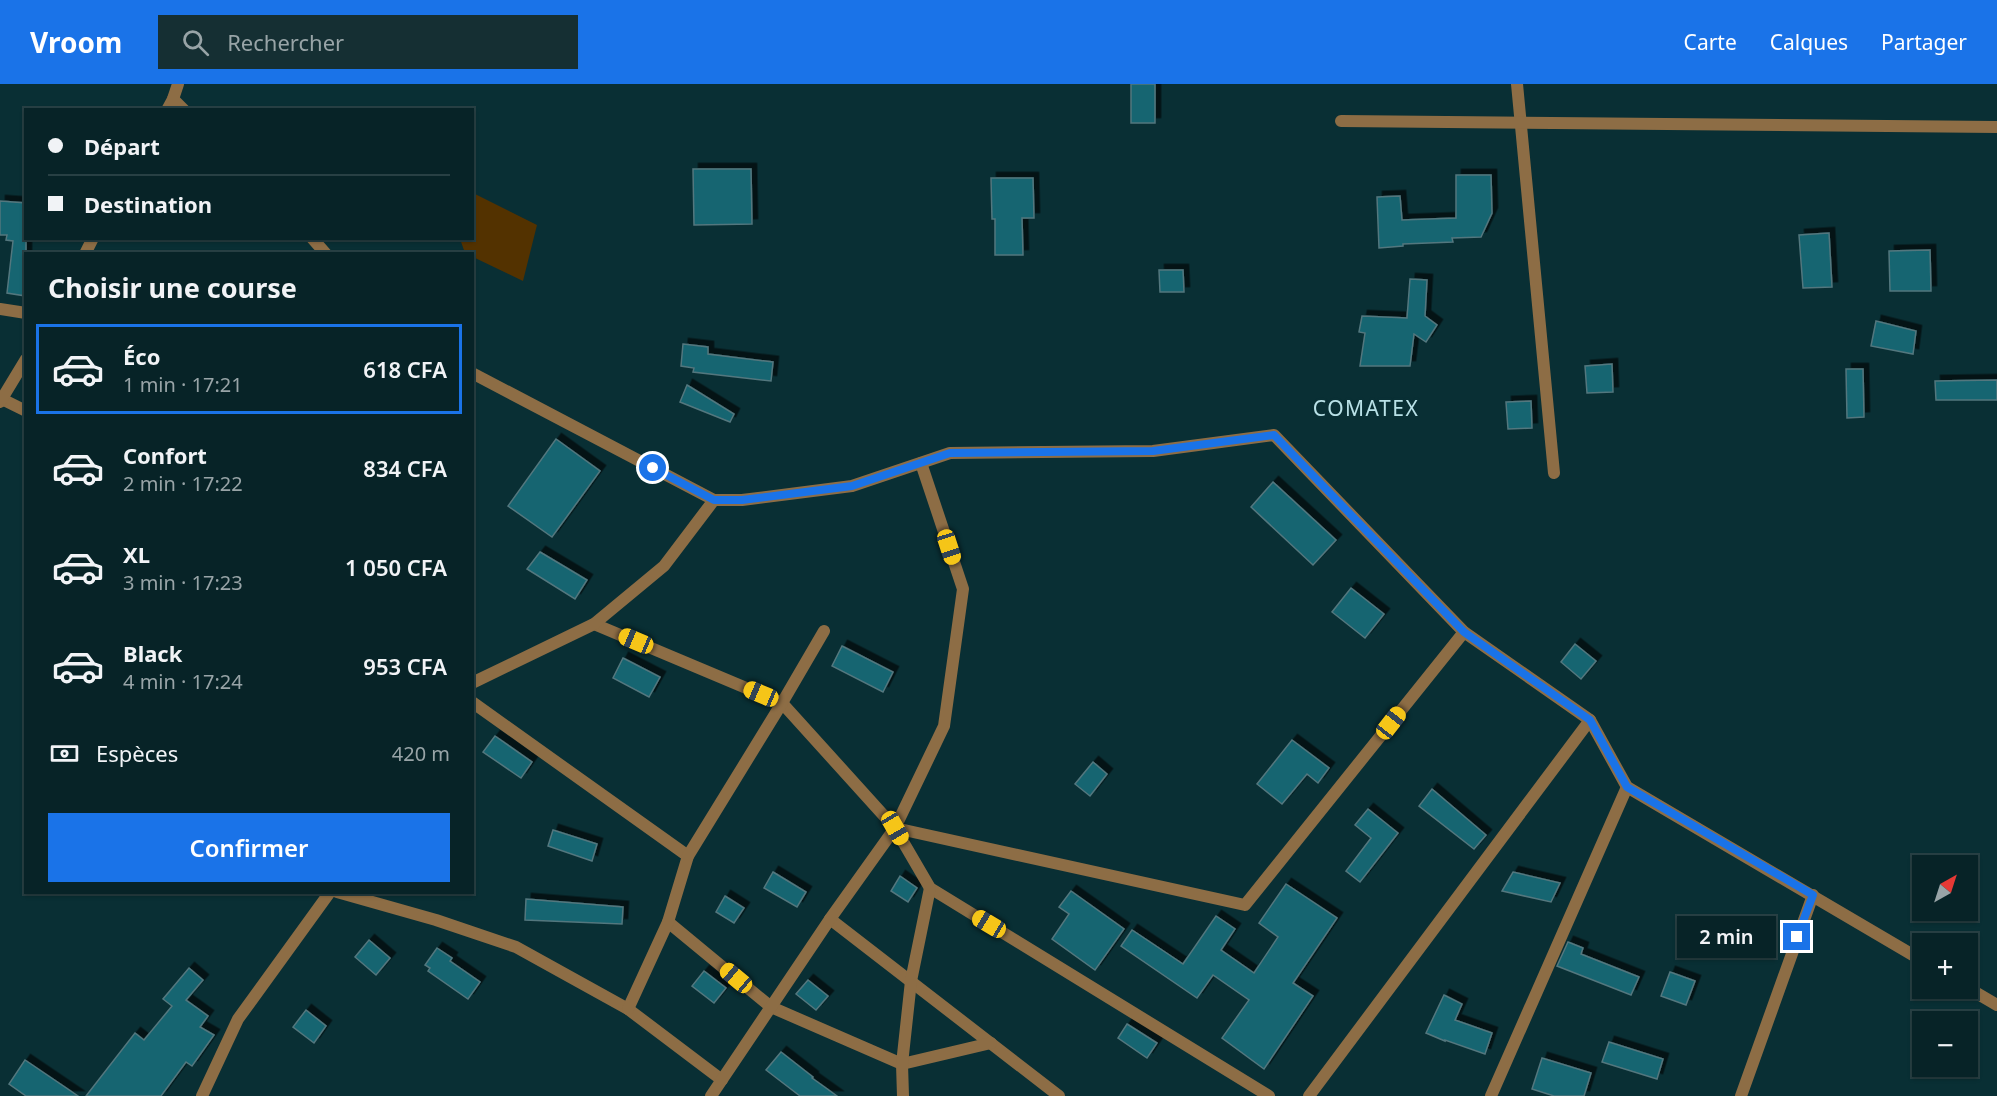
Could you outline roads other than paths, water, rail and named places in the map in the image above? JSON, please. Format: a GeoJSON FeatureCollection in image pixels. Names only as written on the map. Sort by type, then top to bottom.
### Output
{"type":"FeatureCollection","features":[{"type":"Feature","properties":{"kind":"street"},"geometry":{"type":"LineString","coordinates":[[170,104],[178,84]]}},
{"type":"Feature","properties":{"kind":"street"},"geometry":{"type":"LineString","coordinates":[[1517,84],[1554,473]]}},
{"type":"Feature","properties":{"kind":"street"},"geometry":{"type":"LineString","coordinates":[[1341,121],[1997,128]]}},
{"type":"Feature","properties":{"kind":"street"},"geometry":{"type":"LineString","coordinates":[[314,240],[324,252]]}},
{"type":"Feature","properties":{"kind":"street"},"geometry":{"type":"LineString","coordinates":[[0,309],[24,313]]}},
{"type":"Feature","properties":{"kind":"street"},"geometry":{"type":"LineString","coordinates":[[24,362],[1,401],[24,410]]}},
{"type":"Feature","properties":{"kind":"street"},"geometry":{"type":"LineString","coordinates":[[474,374],[714,500],[742,500],[852,486],[950,453],[1153,451],[1274,435],[1464,632],[1590,720],[1627,787],[1912,954]]}},
{"type":"Feature","properties":{"kind":"street"},"geometry":{"type":"LineString","coordinates":[[711,1096],[895,828],[944,726],[963,589],[921,463]]}},
{"type":"Feature","properties":{"kind":"street"},"geometry":{"type":"LineString","coordinates":[[474,682],[594,624],[664,566],[714,500]]}},
{"type":"Feature","properties":{"kind":"street"},"geometry":{"type":"LineString","coordinates":[[594,624],[782,703],[895,828],[930,888],[1269,1096]]}},
{"type":"Feature","properties":{"kind":"street"},"geometry":{"type":"LineString","coordinates":[[628,1009],[668,922],[688,856],[824,631]]}},
{"type":"Feature","properties":{"kind":"street"},"geometry":{"type":"LineString","coordinates":[[895,828],[1245,905],[1464,632]]}},
{"type":"Feature","properties":{"kind":"street"},"geometry":{"type":"LineString","coordinates":[[474,703],[688,856]]}},
{"type":"Feature","properties":{"kind":"street"},"geometry":{"type":"LineString","coordinates":[[1309,1096],[1590,720]]}},
{"type":"Feature","properties":{"kind":"street"},"geometry":{"type":"LineString","coordinates":[[1491,1096],[1627,787]]}},
{"type":"Feature","properties":{"kind":"street"},"geometry":{"type":"LineString","coordinates":[[900,1093],[911,981],[930,888]]}},
{"type":"Feature","properties":{"kind":"street"},"geometry":{"type":"LineString","coordinates":[[202,1096],[238,1019],[329,894]]}},
{"type":"Feature","properties":{"kind":"street"},"geometry":{"type":"LineString","coordinates":[[344,894],[436,920],[516,947],[628,1009],[722,1080]]}},
{"type":"Feature","properties":{"kind":"street"},"geometry":{"type":"LineString","coordinates":[[1741,1096],[1813,895]]}},
{"type":"Feature","properties":{"kind":"street"},"geometry":{"type":"LineString","coordinates":[[831,919],[1059,1096]]}},
{"type":"Feature","properties":{"kind":"street"},"geometry":{"type":"LineString","coordinates":[[668,922],[771,1006],[902,1064],[991,1043]]}},
{"type":"Feature","properties":{"kind":"street"},"geometry":{"type":"LineString","coordinates":[[1978,994],[1997,1005]]}},
{"type":"Feature","properties":{"kind":"district","name":"COMATEX"},"geometry":{"type":"Point","coordinates":[1366,408]}}]}
